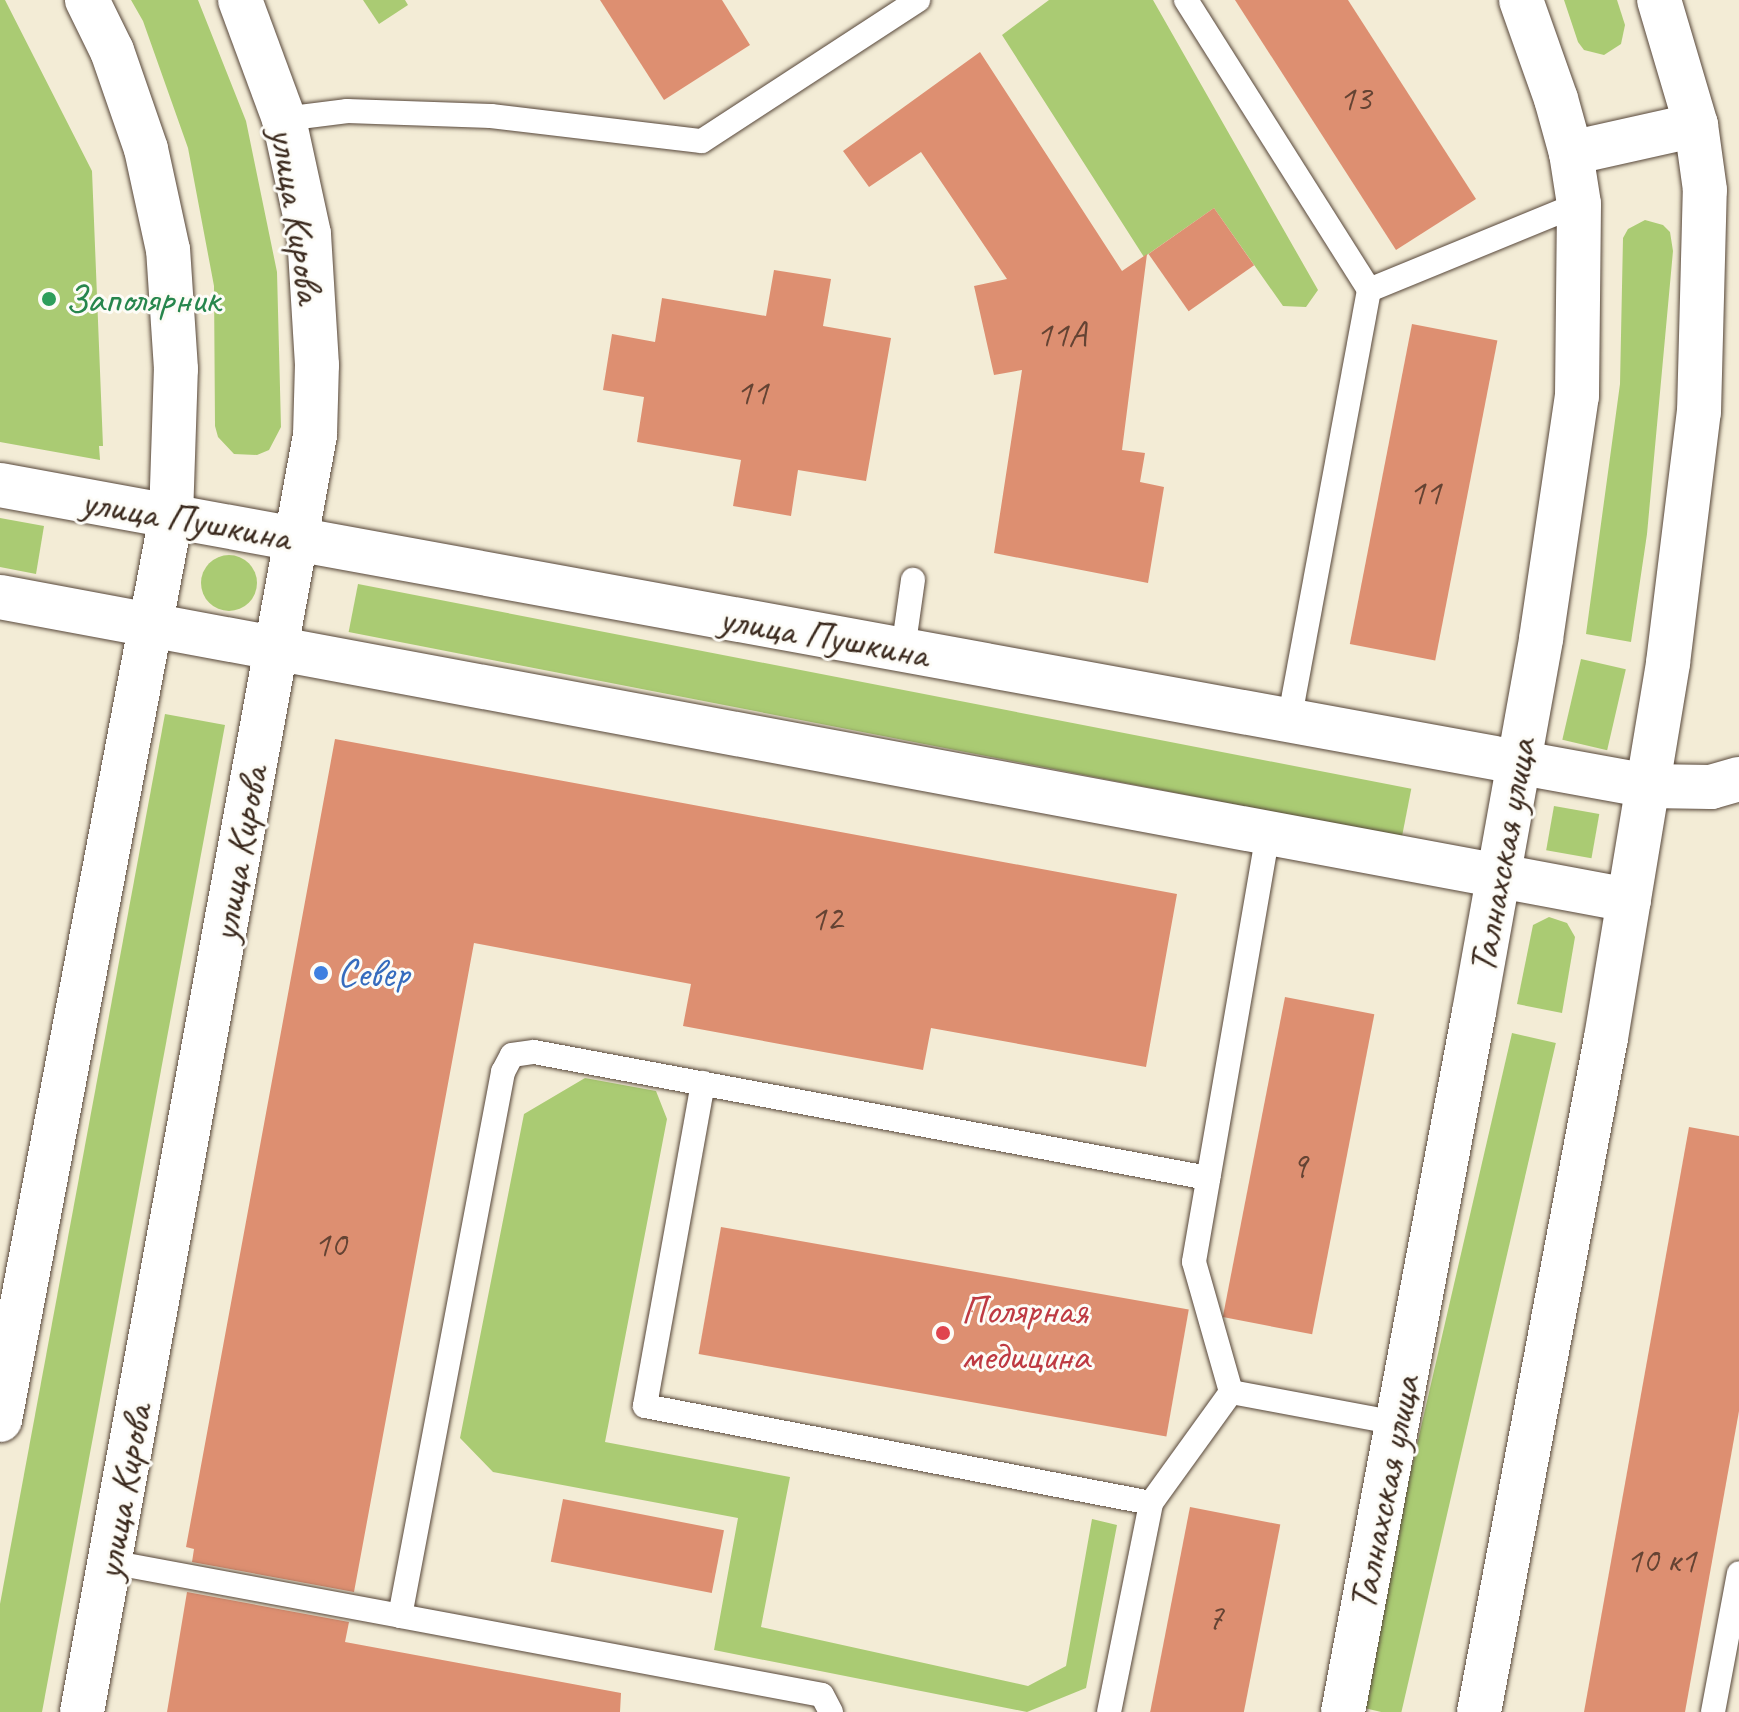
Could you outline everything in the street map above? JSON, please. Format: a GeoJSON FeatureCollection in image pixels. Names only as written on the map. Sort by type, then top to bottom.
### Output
{"type":"FeatureCollection","features":[{"type":"Feature","properties":{"kind":"street"},"geometry":{"type":"LineString","coordinates":[[0,1420],[171,517],[176,369],[168,250],[146,149],[112,51],[87,0]]}},
{"type":"Feature","properties":{"kind":"street","name":"улица Кирова"},"geometry":{"type":"LineString","coordinates":[[82,1712],[315,435],[317,365],[309,234],[284,119],[240,0]]}},
{"type":"Feature","properties":{"kind":"street","name":"Талнахская улица"},"geometry":{"type":"LineString","coordinates":[[1343,1712],[1518,763],[1577,396],[1579,204],[1571,153],[1521,0]]}},
{"type":"Feature","properties":{"kind":"street"},"geometry":{"type":"LineString","coordinates":[[1479,1712],[1629,900],[1668,663],[1699,412],[1705,190],[1696,125],[1659,0]]}},
{"type":"Feature","properties":{"kind":"street"},"geometry":{"type":"LineString","coordinates":[[1571,153],[1696,125]]}},
{"type":"Feature","properties":{"kind":"street","name":"улица Пушкина"},"geometry":{"type":"LineString","coordinates":[[0,485],[1648,786],[1711,787],[1739,779]]}},
{"type":"Feature","properties":{"kind":"street"},"geometry":{"type":"LineString","coordinates":[[0,597],[1629,900]]}},
{"type":"Feature","properties":{"kind":"lane"},"geometry":{"type":"LineString","coordinates":[[284,119],[347,111],[491,116],[702,141],[918,0]]}},
{"type":"Feature","properties":{"kind":"lane"},"geometry":{"type":"LineString","coordinates":[[1186,0],[1369,290],[1289,721]]}},
{"type":"Feature","properties":{"kind":"lane"},"geometry":{"type":"LineString","coordinates":[[1369,290],[1579,204]]}},
{"type":"Feature","properties":{"kind":"lane"},"geometry":{"type":"LineString","coordinates":[[903,650],[913,580]]}},
{"type":"Feature","properties":{"kind":"lane"},"geometry":{"type":"LineString","coordinates":[[1231,1392],[1194,1262],[1268,833]]}},
{"type":"Feature","properties":{"kind":"lane"},"geometry":{"type":"LineString","coordinates":[[400,1616],[503,1072],[512,1055],[534,1052],[1208,1178]]}},
{"type":"Feature","properties":{"kind":"lane"},"geometry":{"type":"LineString","coordinates":[[703,1083],[645,1406],[1151,1503]]}},
{"type":"Feature","properties":{"kind":"lane"},"geometry":{"type":"LineString","coordinates":[[1231,1392],[1397,1423]]}},
{"type":"Feature","properties":{"kind":"lane"},"geometry":{"type":"LineString","coordinates":[[1109,1712],[1151,1503],[1231,1392]]}},
{"type":"Feature","properties":{"kind":"lane"},"geometry":{"type":"LineString","coordinates":[[110,1562],[822,1695],[831,1712]]}},
{"type":"Feature","properties":{"kind":"lane"},"geometry":{"type":"LineString","coordinates":[[1713,1712],[1739,1573]]}},
{"type":"Feature","properties":{"kind":"green space","name":"Заполярник"},"geometry":{"type":"Polygon","coordinates":[[[0,0],[5,0],[92,171],[103,446],[99,446],[100,460],[0,442],[0,0]]]}},
{"type":"Feature","properties":{"kind":"green space"},"geometry":{"type":"Polygon","coordinates":[[[131,0],[198,0],[246,121],[277,272],[281,427],[269,450],[257,455],[234,454],[218,437],[215,426],[214,286],[188,148],[143,21],[131,0]]]}},
{"type":"Feature","properties":{"kind":"green space"},"geometry":{"type":"Polygon","coordinates":[[[363,0],[405,0],[408,5],[379,24],[363,0]]]}},
{"type":"Feature","properties":{"kind":"green space"},"geometry":{"type":"Polygon","coordinates":[[[1049,0],[1153,0],[1318,290],[1306,307],[1283,306],[1214,208],[1144,257],[1002,35],[1049,0]]]}},
{"type":"Feature","properties":{"kind":"green space"},"geometry":{"type":"Polygon","coordinates":[[[1564,0],[1617,0],[1625,25],[1621,44],[1604,55],[1584,50],[1578,42],[1564,0]]]}},
{"type":"Feature","properties":{"kind":"green space"},"geometry":{"type":"Polygon","coordinates":[[[1645,220],[1663,225],[1670,232],[1673,251],[1647,534],[1631,642],[1586,634],[1620,384],[1623,238],[1628,229],[1645,220]]]}},
{"type":"Feature","properties":{"kind":"green space"},"geometry":{"type":"Polygon","coordinates":[[[0,518],[44,526],[36,574],[0,567],[0,518]]]}},
{"type":"Feature","properties":{"kind":"green space"},"geometry":{"type":"Polygon","coordinates":[[[229,555],[249,563],[257,583],[249,603],[229,611],[209,603],[201,583],[209,563],[229,555]]]}},
{"type":"Feature","properties":{"kind":"green space"},"geometry":{"type":"Polygon","coordinates":[[[358,584],[1411,789],[1402,837],[349,632],[358,584]]]}},
{"type":"Feature","properties":{"kind":"green space"},"geometry":{"type":"Polygon","coordinates":[[[1581,659],[1626,669],[1607,750],[1562,740],[1581,659]]]}},
{"type":"Feature","properties":{"kind":"green space"},"geometry":{"type":"Polygon","coordinates":[[[165,714],[225,725],[42,1712],[0,1712],[0,1604],[165,714]]]}},
{"type":"Feature","properties":{"kind":"green space"},"geometry":{"type":"Polygon","coordinates":[[[1554,806],[1599,814],[1591,858],[1546,850],[1554,806]]]}},
{"type":"Feature","properties":{"kind":"green space"},"geometry":{"type":"Polygon","coordinates":[[[1549,917],[1567,923],[1575,937],[1562,1013],[1517,1004],[1533,925],[1549,917]]]}},
{"type":"Feature","properties":{"kind":"green space"},"geometry":{"type":"Polygon","coordinates":[[[1512,1033],[1556,1043],[1401,1712],[1381,1712],[1357,1706],[1512,1033]]]}},
{"type":"Feature","properties":{"kind":"green space"},"geometry":{"type":"Polygon","coordinates":[[[585,1078],[656,1091],[667,1119],[605,1442],[790,1477],[761,1627],[1028,1686],[1066,1666],[1092,1519],[1117,1525],[1086,1688],[1027,1712],[714,1650],[738,1518],[493,1472],[460,1438],[524,1114],[585,1078]]]}},
{"type":"Feature","properties":{"kind":"building"},"geometry":{"type":"Polygon","coordinates":[[[600,0],[722,0],[750,45],[664,100],[600,0]]]}},
{"type":"Feature","properties":{"kind":"building"},"geometry":{"type":"Polygon","coordinates":[[[1235,0],[1348,0],[1476,199],[1396,250],[1235,0]]]}},
{"type":"Feature","properties":{"kind":"building"},"geometry":{"type":"Polygon","coordinates":[[[980,52],[1122,271],[1147,254],[1122,450],[1145,453],[1140,482],[1164,487],[1148,583],[994,553],[1022,370],[994,375],[974,286],[1007,279],[921,152],[869,187],[843,151],[980,52]]]}},
{"type":"Feature","properties":{"kind":"building"},"geometry":{"type":"Polygon","coordinates":[[[1214,208],[1254,265],[1189,311],[1148,254],[1214,208]]]}},
{"type":"Feature","properties":{"kind":"building"},"geometry":{"type":"Polygon","coordinates":[[[774,270],[831,279],[823,326],[891,338],[866,481],[798,470],[791,516],[733,506],[741,460],[637,442],[644,397],[603,390],[612,334],[655,342],[662,298],[766,316],[774,270]]]}},
{"type":"Feature","properties":{"kind":"building"},"geometry":{"type":"Polygon","coordinates":[[[1412,324],[1497,341],[1435,661],[1350,644],[1412,324]]]}},
{"type":"Feature","properties":{"kind":"building"},"geometry":{"type":"Polygon","coordinates":[[[335,739],[1177,894],[1146,1067],[931,1028],[923,1070],[785,1045],[683,1026],[691,984],[474,943],[354,1592],[192,1562],[194,1549],[186,1547],[335,739]]]}},
{"type":"Feature","properties":{"kind":"building"},"geometry":{"type":"Polygon","coordinates":[[[1285,997],[1374,1014],[1312,1334],[1223,1317],[1285,997]]]}},
{"type":"Feature","properties":{"kind":"building"},"geometry":{"type":"Polygon","coordinates":[[[1689,1127],[1739,1136],[1739,1411],[1685,1712],[1584,1712],[1689,1127]]]}},
{"type":"Feature","properties":{"kind":"building","name":"Полярная медицина"},"geometry":{"type":"Polygon","coordinates":[[[721,1227],[1189,1309],[1166,1437],[699,1354],[721,1227]]]}},
{"type":"Feature","properties":{"kind":"building"},"geometry":{"type":"Polygon","coordinates":[[[563,1499],[724,1530],[712,1593],[551,1562],[563,1499]]]}},
{"type":"Feature","properties":{"kind":"building"},"geometry":{"type":"Polygon","coordinates":[[[1190,1507],[1280,1525],[1244,1712],[1150,1712],[1190,1507]]]}},
{"type":"Feature","properties":{"kind":"building"},"geometry":{"type":"Polygon","coordinates":[[[187,1592],[349,1622],[345,1642],[621,1693],[620,1712],[167,1712],[187,1592]]]}},
{"type":"Feature","properties":{"kind":"place","name":"Заполярник"},"geometry":{"type":"Point","coordinates":[49,299]}},
{"type":"Feature","properties":{"kind":"place","name":"Север"},"geometry":{"type":"Point","coordinates":[321,973]}},
{"type":"Feature","properties":{"kind":"place","name":"Полярная медицина"},"geometry":{"type":"Point","coordinates":[943,1333]}}]}
